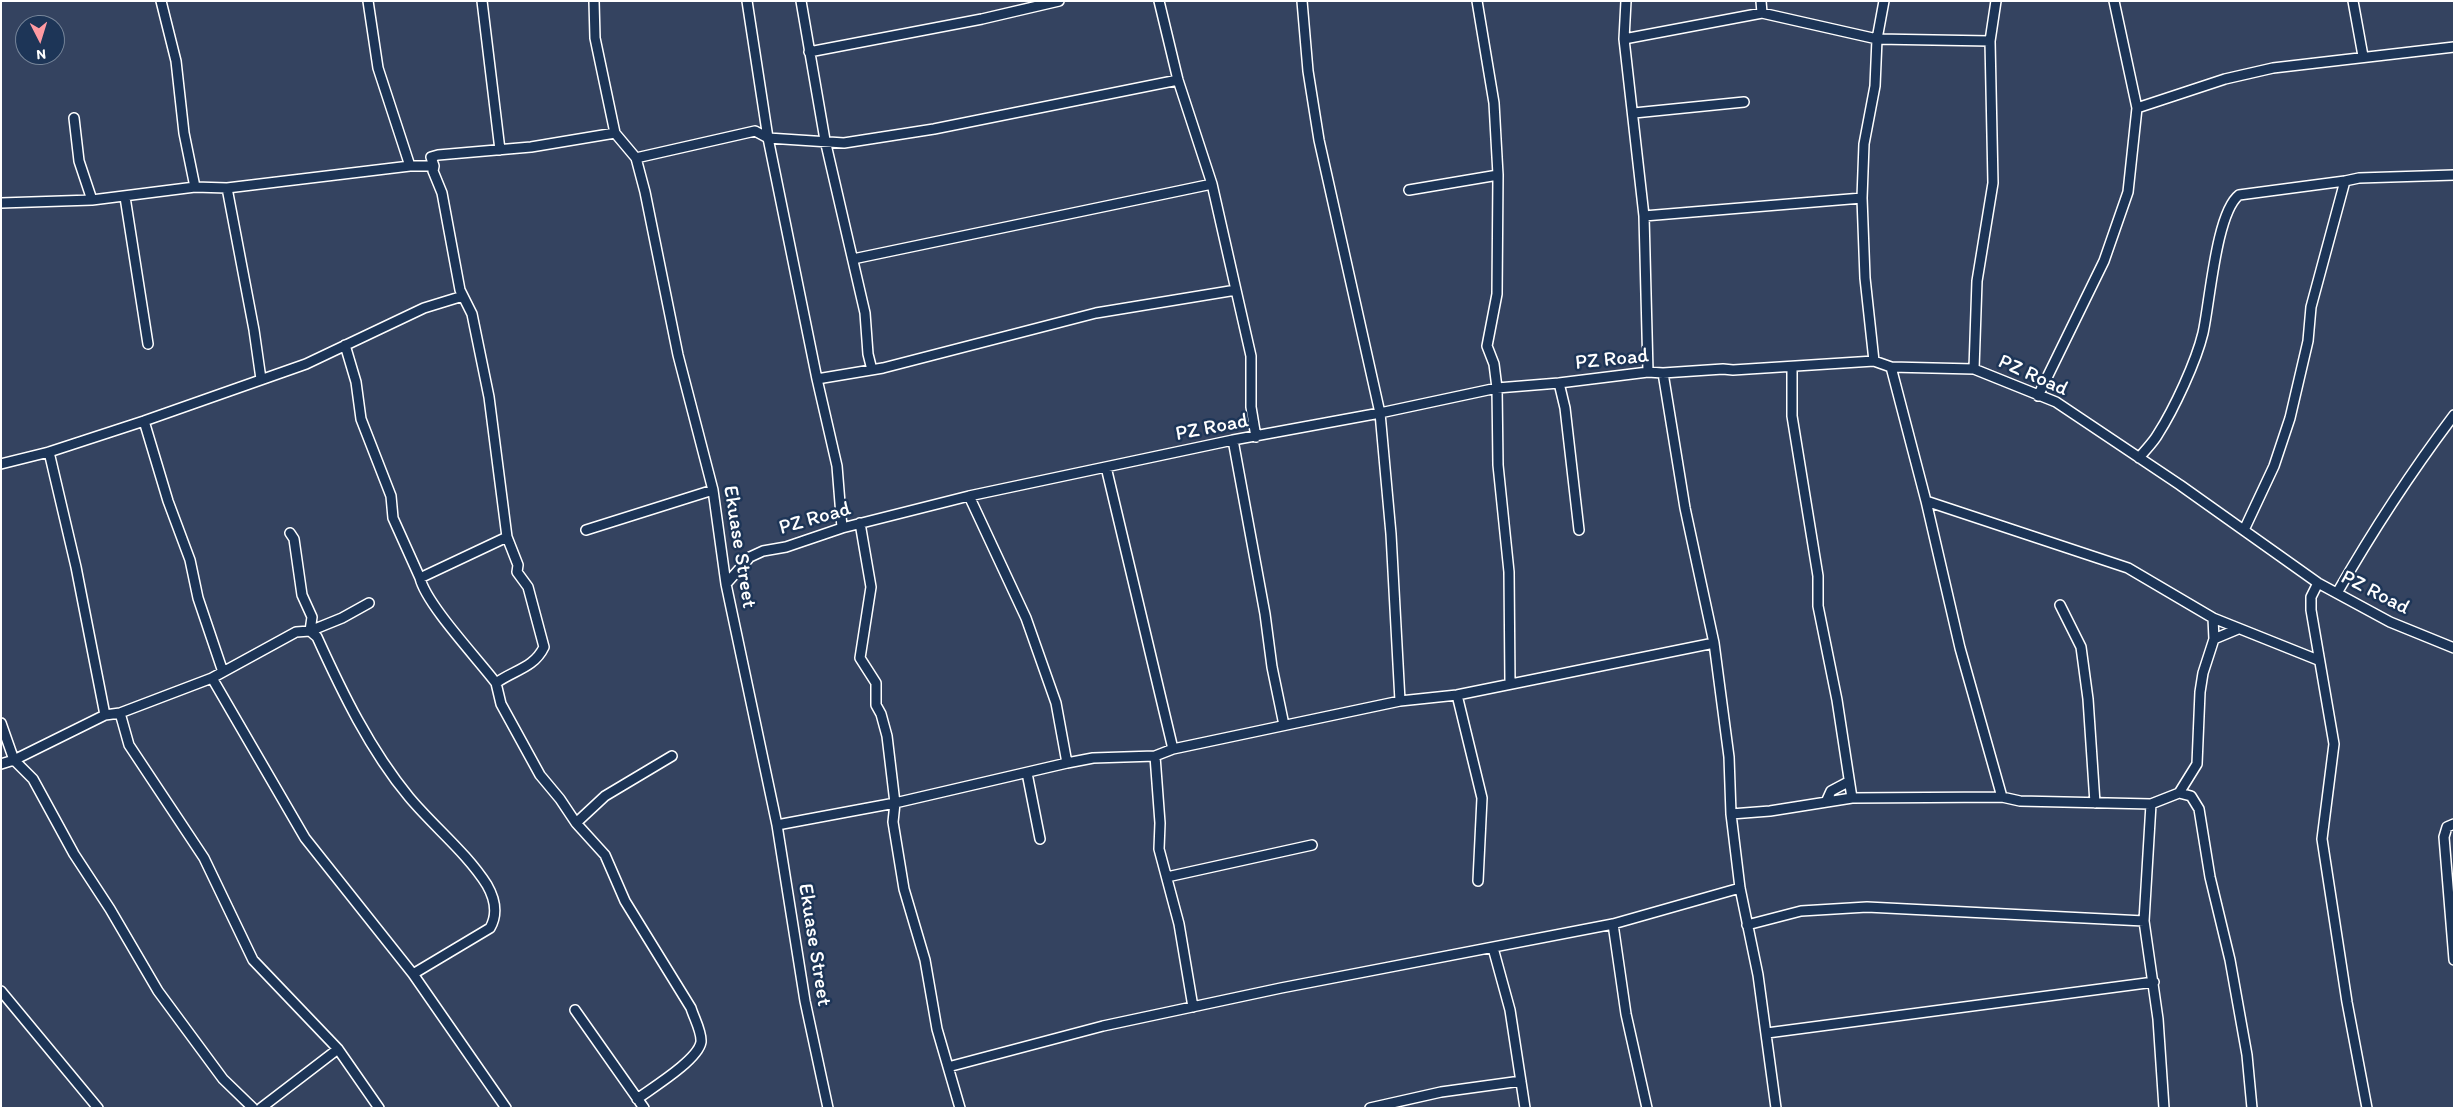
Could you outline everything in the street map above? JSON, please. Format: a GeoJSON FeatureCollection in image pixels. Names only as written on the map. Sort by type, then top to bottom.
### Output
{"type":"FeatureCollection","features":[{"type":"Feature","properties":{"kind":"street"},"geometry":{"type":"LineString","coordinates":[[161,1],[176,61],[184,133],[195,187]]}},
{"type":"Feature","properties":{"kind":"street"},"geometry":{"type":"LineString","coordinates":[[368,1],[378,68],[410,166]]}},
{"type":"Feature","properties":{"kind":"street"},"geometry":{"type":"LineString","coordinates":[[482,1],[500,150]]}},
{"type":"Feature","properties":{"kind":"street","name":"Ekuase Street"},"geometry":{"type":"LineString","coordinates":[[594,1],[596,38],[615,133],[636,158],[645,192],[678,355],[713,490],[726,584],[777,825],[805,1001],[828,1108]]}},
{"type":"Feature","properties":{"kind":"street"},"geometry":{"type":"LineString","coordinates":[[747,1],[768,138],[816,379],[837,466],[842,528]]}},
{"type":"Feature","properties":{"kind":"street"},"geometry":{"type":"LineString","coordinates":[[802,1],[825,140],[865,313],[868,354],[872,370]]}},
{"type":"Feature","properties":{"kind":"street"},"geometry":{"type":"LineString","coordinates":[[809,52],[982,19],[1059,1]]}},
{"type":"Feature","properties":{"kind":"street"},"geometry":{"type":"LineString","coordinates":[[1159,1],[1178,80],[1212,184],[1251,356],[1251,407],[1256,437]]}},
{"type":"Feature","properties":{"kind":"street"},"geometry":{"type":"LineString","coordinates":[[1302,1],[1308,70],[1319,140],[1380,413],[1391,534],[1400,701]]}},
{"type":"Feature","properties":{"kind":"street"},"geometry":{"type":"LineString","coordinates":[[1477,1],[1494,103],[1498,175],[1497,294],[1487,346],[1494,364],[1498,465],[1509,572],[1510,683]]}},
{"type":"Feature","properties":{"kind":"street"},"geometry":{"type":"LineString","coordinates":[[1626,1],[1624,39],[1634,113],[1644,216],[1648,372]]}},
{"type":"Feature","properties":{"kind":"street"},"geometry":{"type":"LineString","coordinates":[[1761,1],[1762,13]]}},
{"type":"Feature","properties":{"kind":"street"},"geometry":{"type":"LineString","coordinates":[[1874,361],[1866,278],[1862,198],[1864,144],[1875,86],[1877,39],[1884,1]]}},
{"type":"Feature","properties":{"kind":"street"},"geometry":{"type":"LineString","coordinates":[[1974,369],[1977,280],[1993,183],[1990,41],[1996,1]]}},
{"type":"Feature","properties":{"kind":"street"},"geometry":{"type":"LineString","coordinates":[[2038,396],[2104,261],[2128,192],[2137,108],[2114,1]]}},
{"type":"Feature","properties":{"kind":"street"},"geometry":{"type":"LineString","coordinates":[[2353,1],[2363,56]]}},
{"type":"Feature","properties":{"kind":"street"},"geometry":{"type":"LineString","coordinates":[[1624,39],[1762,13],[1877,39],[1990,41]]}},
{"type":"Feature","properties":{"kind":"street"},"geometry":{"type":"LineString","coordinates":[[2137,108],[2225,80],[2272,68],[2454,47]]}},
{"type":"Feature","properties":{"kind":"street"},"geometry":{"type":"LineString","coordinates":[[636,158],[755,132],[768,138],[825,140],[844,143],[934,129],[1178,80]]}},
{"type":"Feature","properties":{"kind":"street"},"geometry":{"type":"LineString","coordinates":[[1634,113],[1744,102]]}},
{"type":"Feature","properties":{"kind":"street"},"geometry":{"type":"LineString","coordinates":[[74,118],[79,161],[92,200]]}},
{"type":"Feature","properties":{"kind":"street"},"geometry":{"type":"LineString","coordinates":[[496,683],[525,669],[539,657],[544,647],[528,587],[518,572],[518,565],[507,537],[489,398],[472,314],[463,296],[442,193],[430,158],[438,155],[531,147],[615,133]]}},
{"type":"Feature","properties":{"kind":"street"},"geometry":{"type":"LineString","coordinates":[[1,203],[92,200],[195,187],[227,188],[410,166],[434,166]]}},
{"type":"Feature","properties":{"kind":"street"},"geometry":{"type":"LineString","coordinates":[[1409,190],[1498,175]]}},
{"type":"Feature","properties":{"kind":"street"},"geometry":{"type":"LineString","coordinates":[[2139,458],[2158,435],[2184,383],[2203,334],[2216,252],[2231,201],[2239,195],[2359,178],[2454,175]]}},
{"type":"Feature","properties":{"kind":"street"},"geometry":{"type":"LineString","coordinates":[[2244,530],[2274,466],[2290,418],[2308,341],[2311,307],[2344,181]]}},
{"type":"Feature","properties":{"kind":"street"},"geometry":{"type":"LineString","coordinates":[[854,259],[1212,184]]}},
{"type":"Feature","properties":{"kind":"street"},"geometry":{"type":"LineString","coordinates":[[227,188],[254,330],[261,379]]}},
{"type":"Feature","properties":{"kind":"street"},"geometry":{"type":"LineString","coordinates":[[125,197],[148,344]]}},
{"type":"Feature","properties":{"kind":"street"},"geometry":{"type":"LineString","coordinates":[[1644,216],[1862,198]]}},
{"type":"Feature","properties":{"kind":"street"},"geometry":{"type":"LineString","coordinates":[[816,379],[872,370],[1096,313],[1236,290]]}},
{"type":"Feature","properties":{"kind":"street"},"geometry":{"type":"LineString","coordinates":[[1,464],[49,452],[144,421],[306,364],[424,308],[463,296]]}},
{"type":"Feature","properties":{"kind":"street"},"geometry":{"type":"LineString","coordinates":[[344,346],[356,382],[361,420],[391,496],[393,518],[422,586],[439,611],[496,683],[501,704],[540,775],[560,799],[576,823],[604,855],[625,901],[690,1008],[701,1042],[696,1054],[641,1105],[575,1010]]}},
{"type":"Feature","properties":{"kind":"street","name":"PZ Road"},"geometry":{"type":"LineString","coordinates":[[726,584],[750,557],[763,551],[786,546],[842,528],[969,496],[1233,440],[1380,413],[1496,388],[1559,383],[1648,372],[1663,373],[1792,367],[1874,361],[1891,368],[1974,369],[2056,402],[2244,530],[2318,583],[2390,622],[2454,648]]}},
{"type":"Feature","properties":{"kind":"street"},"geometry":{"type":"LineString","coordinates":[[1792,367],[1792,416],[1818,576],[1818,606],[1852,798]]}},
{"type":"Feature","properties":{"kind":"street"},"geometry":{"type":"LineString","coordinates":[[1891,368],[1926,501],[1960,648],[2002,797]]}},
{"type":"Feature","properties":{"kind":"street"},"geometry":{"type":"LineString","coordinates":[[1663,373],[1685,508],[1714,643],[1728,756],[1731,814],[1740,888],[1758,975],[1776,1108]]}},
{"type":"Feature","properties":{"kind":"street"},"geometry":{"type":"LineString","coordinates":[[1559,383],[1565,408],[1579,530]]}},
{"type":"Feature","properties":{"kind":"street"},"geometry":{"type":"LineString","coordinates":[[2337,593],[2360,552],[2421,458],[2454,416]]}},
{"type":"Feature","properties":{"kind":"street"},"geometry":{"type":"LineString","coordinates":[[144,421],[168,501],[188,552],[198,598],[223,672]]}},
{"type":"Feature","properties":{"kind":"street"},"geometry":{"type":"LineString","coordinates":[[1233,440],[1265,614],[1272,667],[1284,725]]}},
{"type":"Feature","properties":{"kind":"street"},"geometry":{"type":"LineString","coordinates":[[49,452],[76,567],[105,715]]}},
{"type":"Feature","properties":{"kind":"street"},"geometry":{"type":"LineString","coordinates":[[1106,467],[1173,749]]}},
{"type":"Feature","properties":{"kind":"street"},"geometry":{"type":"LineString","coordinates":[[586,530],[713,490]]}},
{"type":"Feature","properties":{"kind":"street"},"geometry":{"type":"LineString","coordinates":[[969,496],[1026,618],[1056,703],[1067,763]]}},
{"type":"Feature","properties":{"kind":"street"},"geometry":{"type":"LineString","coordinates":[[1926,501],[2128,568],[2213,618],[2318,660]]}},
{"type":"Feature","properties":{"kind":"street"},"geometry":{"type":"LineString","coordinates":[[860,524],[871,587],[860,658],[876,683],[876,705],[881,714],[887,736],[895,803],[893,822],[904,890],[925,960],[937,1029],[960,1108]]}},
{"type":"Feature","properties":{"kind":"street"},"geometry":{"type":"LineString","coordinates":[[290,532],[294,540],[302,595],[312,617],[310,631]]}},
{"type":"Feature","properties":{"kind":"street"},"geometry":{"type":"LineString","coordinates":[[420,578],[507,537]]}},
{"type":"Feature","properties":{"kind":"street"},"geometry":{"type":"LineString","coordinates":[[2318,583],[2311,597],[2311,610],[2318,660],[2334,744],[2322,839],[2347,1002],[2366,1108]]}},
{"type":"Feature","properties":{"kind":"street"},"geometry":{"type":"LineString","coordinates":[[1,764],[14,760],[105,715],[120,713],[212,678],[296,632],[310,631],[342,618],[369,603]]}},
{"type":"Feature","properties":{"kind":"street"},"geometry":{"type":"LineString","coordinates":[[2060,605],[2081,647],[2088,699],[2095,802]]}},
{"type":"Feature","properties":{"kind":"street"},"geometry":{"type":"LineString","coordinates":[[2179,793],[2197,764],[2202,673],[2214,640],[2213,618]]}},
{"type":"Feature","properties":{"kind":"street"},"geometry":{"type":"LineString","coordinates":[[2214,640],[2238,629]]}},
{"type":"Feature","properties":{"kind":"street"},"geometry":{"type":"LineString","coordinates":[[310,631],[317,636],[342,693],[408,796],[473,865],[492,896],[496,909],[490,928],[413,974]]}},
{"type":"Feature","properties":{"kind":"street"},"geometry":{"type":"LineString","coordinates":[[777,825],[895,803],[1067,763],[1093,758],[1156,756],[1173,749],[1400,701],[1457,695],[1714,643]]}},
{"type":"Feature","properties":{"kind":"street"},"geometry":{"type":"LineString","coordinates":[[212,678],[305,838],[413,974],[506,1108]]}},
{"type":"Feature","properties":{"kind":"street"},"geometry":{"type":"LineString","coordinates":[[1457,695],[1482,798],[1478,881]]}},
{"type":"Feature","properties":{"kind":"street"},"geometry":{"type":"LineString","coordinates":[[120,713],[129,745],[204,858],[253,960],[338,1049],[379,1108]]}},
{"type":"Feature","properties":{"kind":"street"},"geometry":{"type":"LineString","coordinates":[[1,723],[14,760],[33,778],[74,854],[110,909],[158,992],[223,1079],[253,1108]]}},
{"type":"Feature","properties":{"kind":"street"},"geometry":{"type":"LineString","coordinates":[[576,823],[605,796],[672,756]]}},
{"type":"Feature","properties":{"kind":"street"},"geometry":{"type":"LineString","coordinates":[[1156,756],[1160,824],[1159,849],[1179,924],[1193,1007]]}},
{"type":"Feature","properties":{"kind":"street"},"geometry":{"type":"LineString","coordinates":[[1027,773],[1040,838]]}},
{"type":"Feature","properties":{"kind":"street"},"geometry":{"type":"LineString","coordinates":[[1826,802],[1831,791],[1848,782]]}},
{"type":"Feature","properties":{"kind":"street"},"geometry":{"type":"LineString","coordinates":[[1731,814],[1770,812],[1852,798],[2002,797],[2020,801],[2151,804],[2179,793],[2191,796],[2199,809],[2210,878],[2237,998],[2247,1055],[2252,1108]]}},
{"type":"Feature","properties":{"kind":"street"},"geometry":{"type":"LineString","coordinates":[[2151,804],[2144,921],[2154,982],[2164,1108]]}},
{"type":"Feature","properties":{"kind":"street"},"geometry":{"type":"LineString","coordinates":[[2454,824],[2447,827],[2444,837],[2454,960]]}},
{"type":"Feature","properties":{"kind":"street"},"geometry":{"type":"LineString","coordinates":[[1167,877],[1312,845]]}},
{"type":"Feature","properties":{"kind":"street"},"geometry":{"type":"LineString","coordinates":[[948,1067],[1103,1026],[1613,924],[1740,888]]}},
{"type":"Feature","properties":{"kind":"street"},"geometry":{"type":"LineString","coordinates":[[1747,925],[1801,911],[1867,907],[2144,921]]}},
{"type":"Feature","properties":{"kind":"street"},"geometry":{"type":"LineString","coordinates":[[1613,924],[1626,1014],[1647,1108]]}},
{"type":"Feature","properties":{"kind":"street"},"geometry":{"type":"LineString","coordinates":[[1493,948],[1510,1010],[1525,1108]]}},
{"type":"Feature","properties":{"kind":"street"},"geometry":{"type":"LineString","coordinates":[[1766,1033],[2154,982]]}},
{"type":"Feature","properties":{"kind":"street"},"geometry":{"type":"LineString","coordinates":[[1,991],[98,1108]]}},
{"type":"Feature","properties":{"kind":"street"},"geometry":{"type":"LineString","coordinates":[[261,1108],[338,1049]]}},
{"type":"Feature","properties":{"kind":"street"},"geometry":{"type":"LineString","coordinates":[[1370,1108],[1441,1092],[1521,1081]]}}]}
